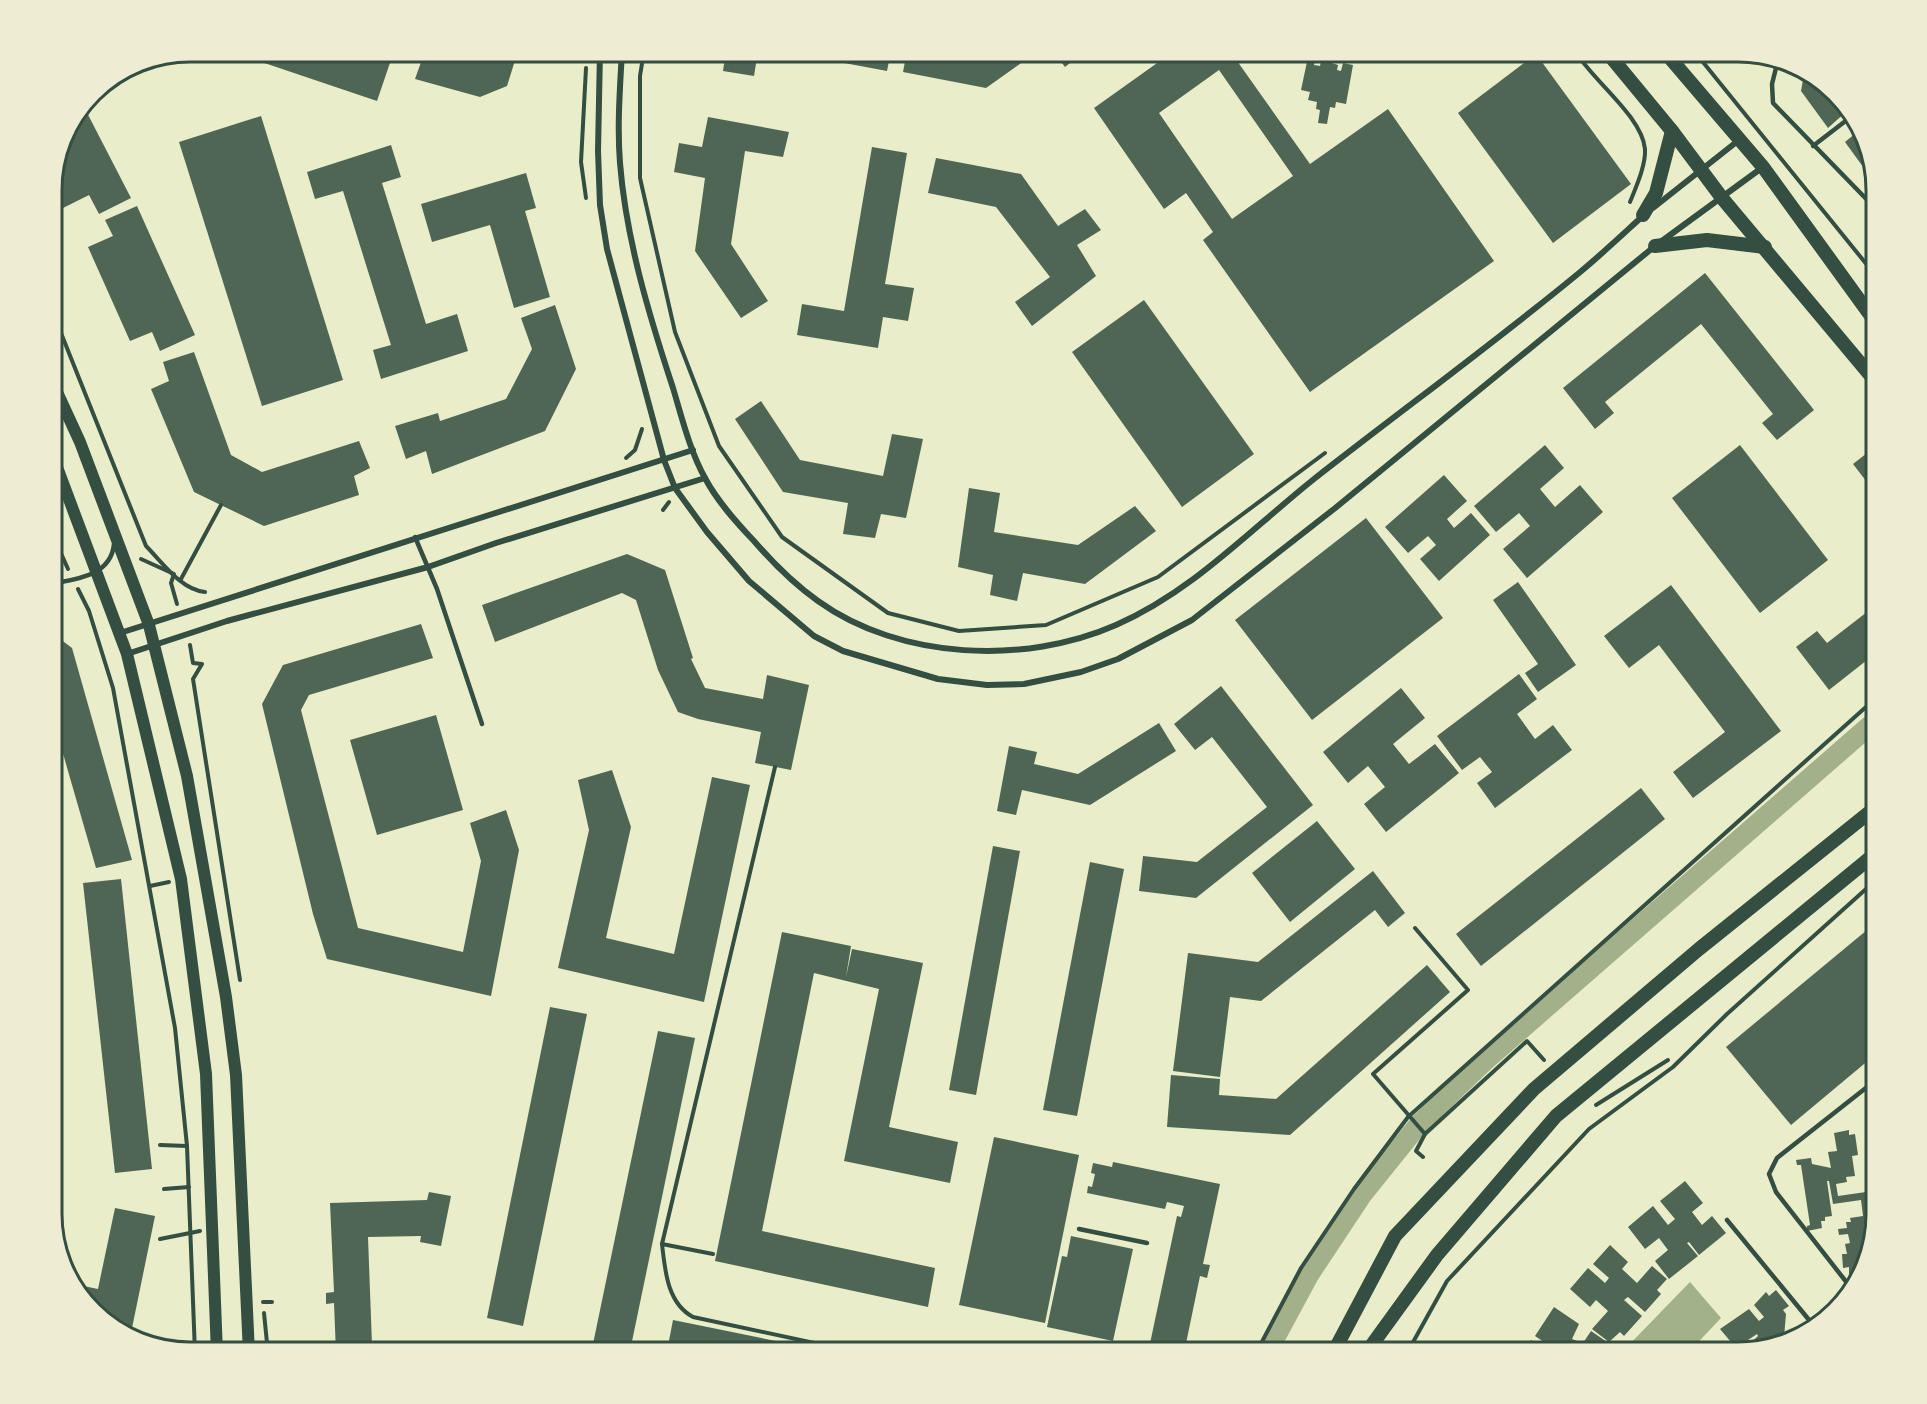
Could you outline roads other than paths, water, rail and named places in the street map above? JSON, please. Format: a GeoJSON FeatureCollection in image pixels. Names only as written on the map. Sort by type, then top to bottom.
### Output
{"type":"FeatureCollection","features":[{"type":"Feature","properties":{"kind":"main road"},"geometry":{"type":"LineString","coordinates":[[1615,62],[1672,131],[1722,198],[1866,370]]}},
{"type":"Feature","properties":{"kind":"main road"},"geometry":{"type":"LineString","coordinates":[[1673,62],[1763,167],[1866,305]]}},
{"type":"Feature","properties":{"kind":"main road"},"geometry":{"type":"LineString","coordinates":[[1643,215],[1656,193],[1672,131]]}},
{"type":"Feature","properties":{"kind":"main road"},"geometry":{"type":"LineString","coordinates":[[1655,246],[1707,240],[1765,247]]}},
{"type":"Feature","properties":{"kind":"main road"},"geometry":{"type":"LineString","coordinates":[[62,405],[115,533],[149,625],[187,776],[226,997],[236,1075],[248,1342]]}},
{"type":"Feature","properties":{"kind":"main road"},"geometry":{"type":"LineString","coordinates":[[62,480],[127,654],[176,856],[186,914],[206,1074],[217,1342]]}},
{"type":"Feature","properties":{"kind":"main road"},"geometry":{"type":"LineString","coordinates":[[1339,1342],[1395,1236],[1534,1089],[1708,942],[1866,815]]}},
{"type":"Feature","properties":{"kind":"main road"},"geometry":{"type":"LineString","coordinates":[[1374,1342],[1437,1255],[1556,1116],[1866,861]]}},
{"type":"Feature","properties":{"kind":"street"},"geometry":{"type":"LineString","coordinates":[[600,62],[598,151],[600,205],[607,249],[664,460],[675,488],[707,532],[749,581],[814,636],[843,651],[938,679],[987,685],[1024,684],[1081,672],[1118,659],[1192,620],[1334,509],[1655,246],[1763,167]]}},
{"type":"Feature","properties":{"kind":"street"},"geometry":{"type":"LineString","coordinates":[[622,62],[620,165],[636,257],[655,334],[693,450],[705,478],[735,521],[775,565],[819,602],[867,628],[924,644],[990,652],[1031,650],[1078,640],[1119,624],[1173,594],[1214,564],[1313,480],[1427,394],[1583,270],[1643,215],[1739,139]]}},
{"type":"Feature","properties":{"kind":"street"},"geometry":{"type":"LineString","coordinates":[[119,634],[346,562],[415,537],[693,450]]}},
{"type":"Feature","properties":{"kind":"street"},"geometry":{"type":"LineString","coordinates":[[127,654],[227,621],[428,567],[496,543],[705,478]]}},
{"type":"Feature","properties":{"kind":"lane"},"geometry":{"type":"LineString","coordinates":[[1776,67],[1772,84],[1773,103],[1866,199]]}},
{"type":"Feature","properties":{"kind":"lane"},"geometry":{"type":"LineString","coordinates":[[1813,146],[1846,121]]}},
{"type":"Feature","properties":{"kind":"lane"},"geometry":{"type":"LineString","coordinates":[[62,582],[97,573],[113,552],[115,533]]}},
{"type":"Feature","properties":{"kind":"lane"},"geometry":{"type":"LineString","coordinates":[[415,537],[428,567],[482,724]]}},
{"type":"Feature","properties":{"kind":"lane"},"geometry":{"type":"LineString","coordinates":[[1846,1282],[1776,1192],[1769,1174],[1777,1158],[1866,1088]]}},
{"type":"Feature","properties":{"kind":"lane"},"geometry":{"type":"LineString","coordinates":[[1727,1220],[1810,1321]]}},
{"type":"Feature","properties":{"kind":"lane"},"geometry":{"type":"LineString","coordinates":[[1079,1229],[1147,1243]]}},
{"type":"Feature","properties":{"kind":"waterway"},"geometry":{"type":"LineString","coordinates":[[1273,1342],[1309,1275],[1362,1195],[1419,1124],[1486,1060],[1866,729]]}}]}
